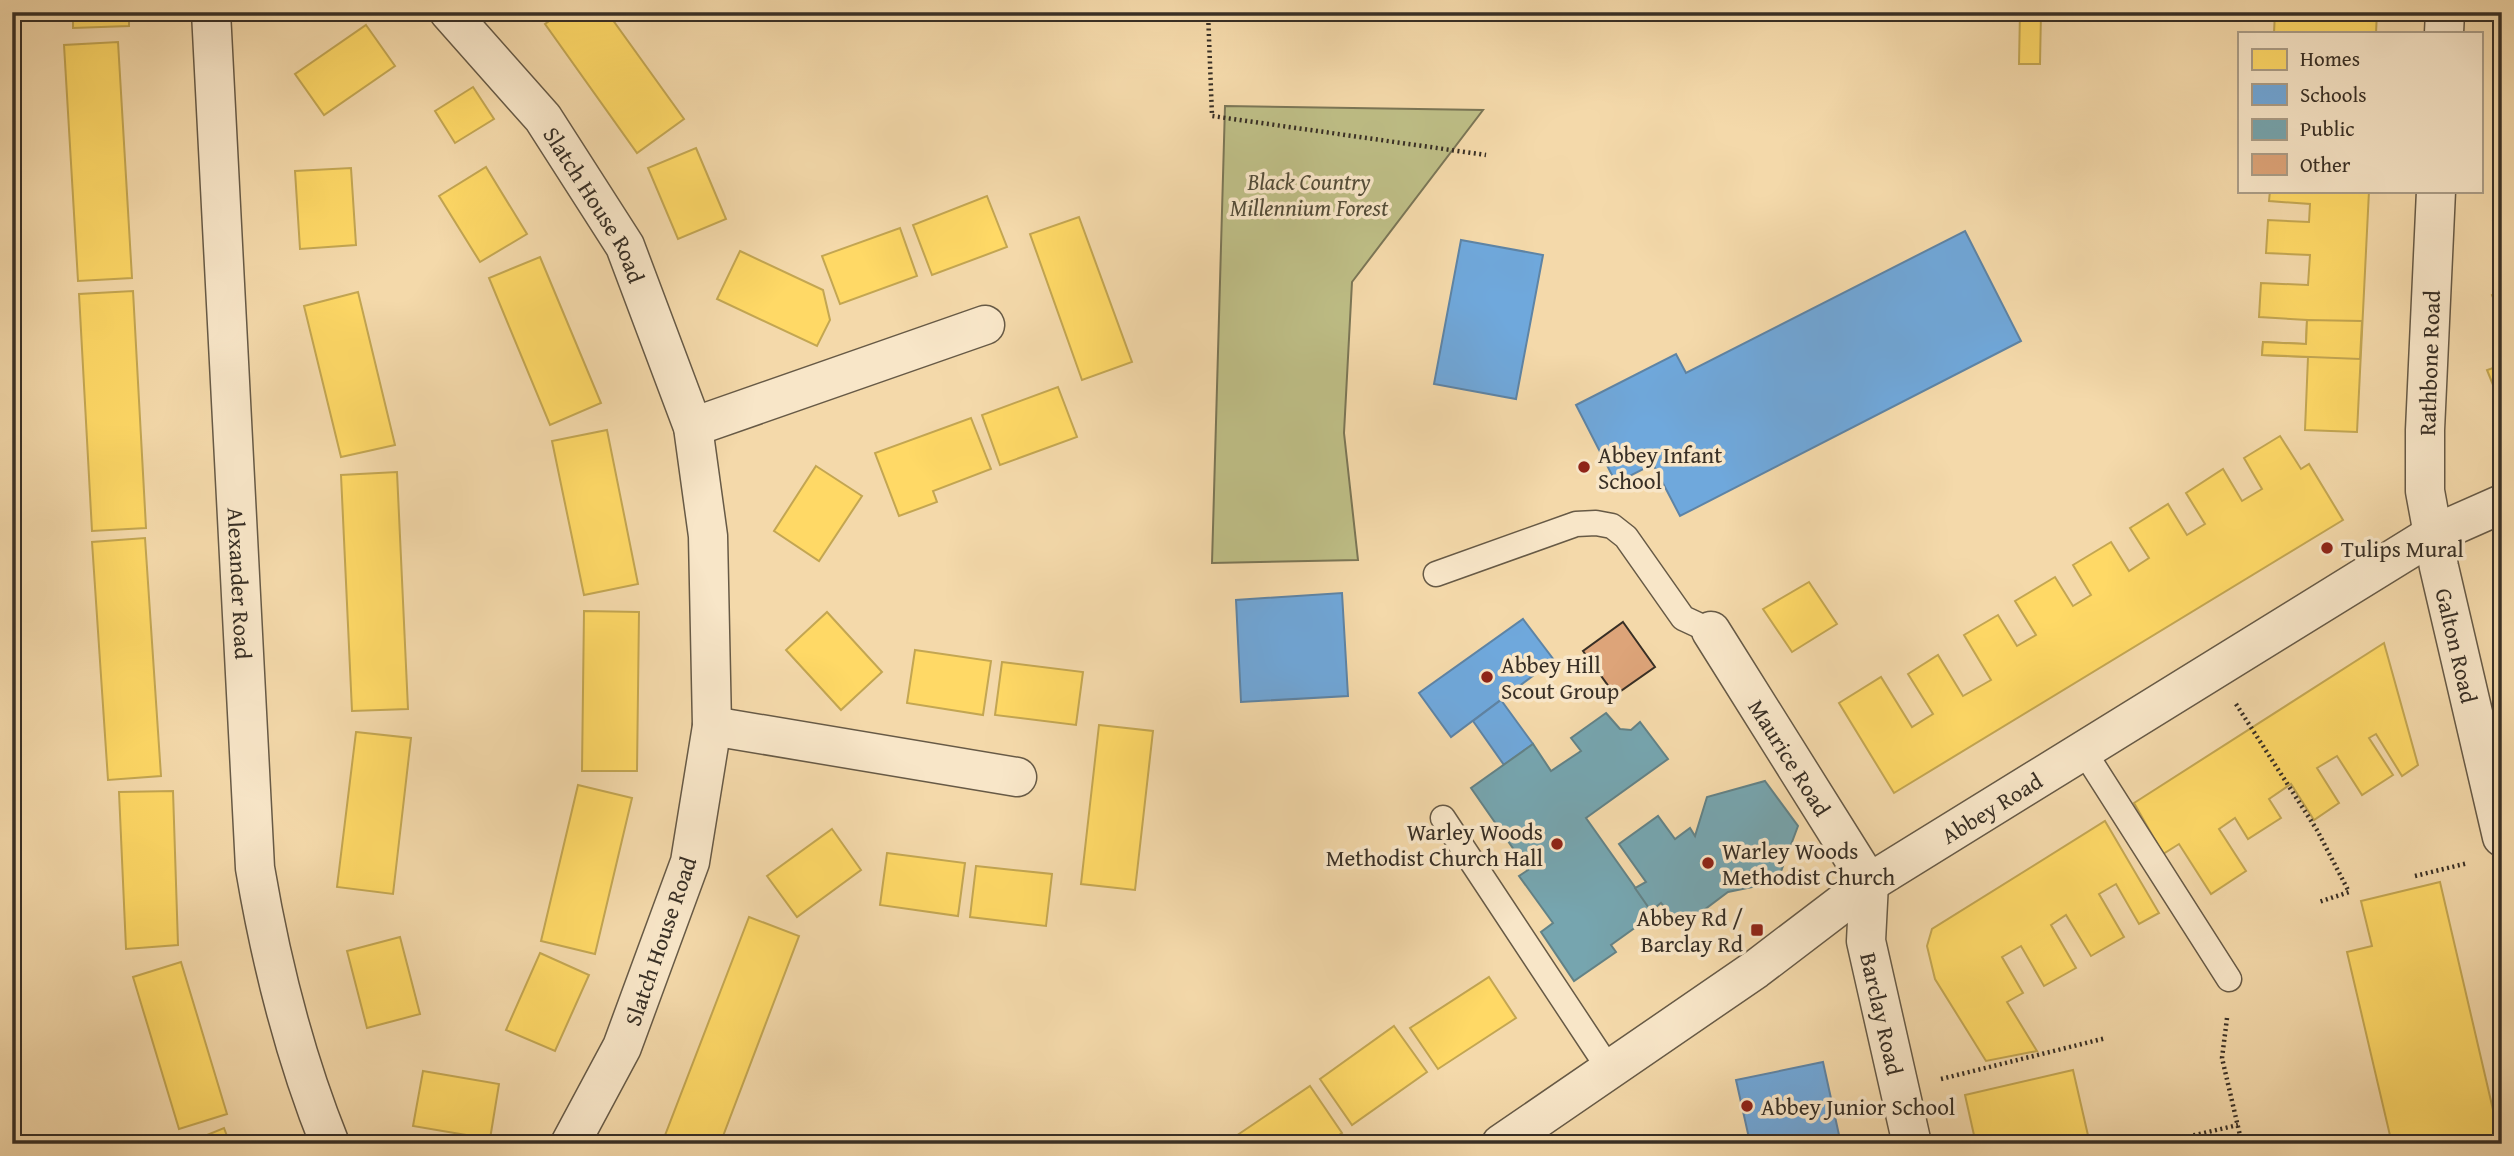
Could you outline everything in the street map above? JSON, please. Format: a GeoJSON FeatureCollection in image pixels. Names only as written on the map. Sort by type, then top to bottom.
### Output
{"type":"FeatureCollection","features":[{"type":"Feature","properties":{"kind":"street","name":"Alexander Road"},"geometry":{"type":"LineString","coordinates":[[211,12],[255,868],[267,943],[309,1092],[330,1144]]}},
{"type":"Feature","properties":{"kind":"street","name":"Slatch House Road"},"geometry":{"type":"LineString","coordinates":[[449,12],[543,118],[625,246],[693,427],[708,536],[712,726],[690,862],[622,1047],[570,1144]]}},
{"type":"Feature","properties":{"kind":"street"},"geometry":{"type":"LineString","coordinates":[[2444,32],[2445,12]]}},
{"type":"Feature","properties":{"kind":"street","name":"Rathbone Road"},"geometry":{"type":"LineString","coordinates":[[2432,535],[2425,491],[2425,442],[2436,192]]}},
{"type":"Feature","properties":{"kind":"street"},"geometry":{"type":"LineString","coordinates":[[693,427],[985,325]]}},
{"type":"Feature","properties":{"kind":"street","name":"Abbey Road"},"geometry":{"type":"LineString","coordinates":[[1501,1144],[1756,969],[1869,883],[2432,535],[2502,504]]}},
{"type":"Feature","properties":{"kind":"street","name":"Galton Road"},"geometry":{"type":"LineString","coordinates":[[2432,535],[2488,849]]}},
{"type":"Feature","properties":{"kind":"street","name":"Maurice Road"},"geometry":{"type":"LineString","coordinates":[[1712,631],[1869,883]]}},
{"type":"Feature","properties":{"kind":"street"},"geometry":{"type":"LineString","coordinates":[[712,726],[1017,777]]}},
{"type":"Feature","properties":{"kind":"street","name":"Barclay Road"},"geometry":{"type":"LineString","coordinates":[[1869,883],[1866,941],[1912,1144]]}},
{"type":"Feature","properties":{"kind":"lane"},"geometry":{"type":"LineString","coordinates":[[1436,574],[1576,524],[1604,524],[1612,526],[1626,537],[1683,618],[1712,631]]}},
{"type":"Feature","properties":{"kind":"lane"},"geometry":{"type":"LineString","coordinates":[[2083,750],[2229,979]]}},
{"type":"Feature","properties":{"kind":"lane"},"geometry":{"type":"LineString","coordinates":[[1443,818],[1609,1069]]}},
{"type":"Feature","properties":{"kind":"path"},"geometry":{"type":"LineString","coordinates":[[1208,12],[1212,116],[1486,155]]}},
{"type":"Feature","properties":{"kind":"path"},"geometry":{"type":"LineString","coordinates":[[2235,702],[2317,830],[2349,892],[2319,902]]}},
{"type":"Feature","properties":{"kind":"path"},"geometry":{"type":"LineString","coordinates":[[2415,876],[2488,849]]}},
{"type":"Feature","properties":{"kind":"path"},"geometry":{"type":"LineString","coordinates":[[2227,1018],[2222,1058],[2242,1144]]}},
{"type":"Feature","properties":{"kind":"path"},"geometry":{"type":"LineString","coordinates":[[1933,1081],[2106,1038]]}},
{"type":"Feature","properties":{"kind":"path"},"geometry":{"type":"LineString","coordinates":[[2156,1144],[2238,1125]]}},
{"type":"Feature","properties":{"kind":"green space","name":"Black Country Millennium Forest"},"geometry":{"type":"Polygon","coordinates":[[[1225,106],[1483,110],[1352,282],[1344,433],[1358,560],[1212,563],[1225,106]]]}},
{"type":"Feature","properties":{"kind":"building: Homes"},"geometry":{"type":"Polygon","coordinates":[[[73,12],[129,12],[129,26],[73,28],[73,12]]]}},
{"type":"Feature","properties":{"kind":"building: Homes"},"geometry":{"type":"Polygon","coordinates":[[[562,12],[607,12],[684,119],[637,153],[545,24],[562,12]]]}},
{"type":"Feature","properties":{"kind":"building: Homes"},"geometry":{"type":"Polygon","coordinates":[[[2020,12],[2041,12],[2040,64],[2019,64],[2020,12]]]}},
{"type":"Feature","properties":{"kind":"building: Homes"},"geometry":{"type":"Polygon","coordinates":[[[2275,12],[2377,12],[2376,32],[2274,32],[2275,12]]]}},
{"type":"Feature","properties":{"kind":"building: Homes"},"geometry":{"type":"Polygon","coordinates":[[[366,25],[395,66],[324,115],[295,74],[366,25]]]}},
{"type":"Feature","properties":{"kind":"building: Homes"},"geometry":{"type":"Polygon","coordinates":[[[118,42],[132,278],[78,281],[64,45],[118,42]]]}},
{"type":"Feature","properties":{"kind":"building: Homes"},"geometry":{"type":"Polygon","coordinates":[[[473,87],[494,119],[455,143],[435,111],[473,87]]]}},
{"type":"Feature","properties":{"kind":"building: Homes"},"geometry":{"type":"Polygon","coordinates":[[[696,148],[726,219],[678,239],[648,168],[696,148]]]}},
{"type":"Feature","properties":{"kind":"building: Homes"},"geometry":{"type":"Polygon","coordinates":[[[486,167],[527,234],[480,262],[439,196],[486,167]]]}},
{"type":"Feature","properties":{"kind":"building: Homes"},"geometry":{"type":"Polygon","coordinates":[[[351,168],[356,245],[300,249],[295,171],[351,168]]]}},
{"type":"Feature","properties":{"kind":"building: Homes"},"geometry":{"type":"Polygon","coordinates":[[[2270,192],[2369,192],[2357,432],[2305,430],[2308,357],[2262,355],[2263,342],[2306,344],[2307,320],[2259,317],[2261,283],[2308,285],[2310,255],[2266,253],[2268,220],[2309,222],[2310,204],[2269,201],[2270,192]]]}},
{"type":"Feature","properties":{"kind":"building: Homes"},"geometry":{"type":"Polygon","coordinates":[[[987,196],[1007,247],[932,275],[913,225],[987,196]]]}},
{"type":"Feature","properties":{"kind":"building: Homes"},"geometry":{"type":"Polygon","coordinates":[[[1079,217],[1132,362],[1082,380],[1030,234],[1079,217]]]}},
{"type":"Feature","properties":{"kind":"building: Homes"},"geometry":{"type":"Polygon","coordinates":[[[900,228],[917,276],[840,304],[822,256],[900,228]]]}},
{"type":"Feature","properties":{"kind":"building: Homes"},"geometry":{"type":"Polygon","coordinates":[[[740,251],[823,290],[830,320],[817,346],[717,299],[740,251]]]}},
{"type":"Feature","properties":{"kind":"building: Homes"},"geometry":{"type":"Polygon","coordinates":[[[540,257],[601,403],[550,425],[489,278],[540,257]]]}},
{"type":"Feature","properties":{"kind":"building: Homes"},"geometry":{"type":"Polygon","coordinates":[[[133,291],[146,528],[92,531],[79,294],[133,291]]]}},
{"type":"Feature","properties":{"kind":"building: Homes"},"geometry":{"type":"Polygon","coordinates":[[[2502,291],[2502,320],[2492,295],[2502,291]]]}},
{"type":"Feature","properties":{"kind":"building: Homes"},"geometry":{"type":"Polygon","coordinates":[[[358,292],[395,445],[341,457],[304,306],[358,292]]]}},
{"type":"Feature","properties":{"kind":"building: Homes"},"geometry":{"type":"Polygon","coordinates":[[[2307,320],[2362,321],[2360,359],[2262,355],[2263,342],[2306,344],[2307,320]]]}},
{"type":"Feature","properties":{"kind":"building: Homes"},"geometry":{"type":"Polygon","coordinates":[[[2502,365],[2502,407],[2487,370],[2502,365]]]}},
{"type":"Feature","properties":{"kind":"building: Homes"},"geometry":{"type":"Polygon","coordinates":[[[1058,387],[1077,437],[1000,465],[982,415],[1058,387]]]}},
{"type":"Feature","properties":{"kind":"building: Homes"},"geometry":{"type":"Polygon","coordinates":[[[971,418],[991,469],[933,491],[937,502],[899,516],[875,453],[971,418]]]}},
{"type":"Feature","properties":{"kind":"building: Homes"},"geometry":{"type":"Polygon","coordinates":[[[607,430],[638,584],[584,595],[552,441],[607,430]]]}},
{"type":"Feature","properties":{"kind":"building: Homes"},"geometry":{"type":"Polygon","coordinates":[[[2280,436],[2301,469],[2309,464],[2343,520],[1894,793],[1839,703],[1881,677],[1912,727],[1933,714],[1908,674],[1938,655],[1963,696],[1991,680],[1964,635],[1998,615],[2017,646],[2036,635],[2015,601],[2055,577],[2073,606],[2091,595],[2073,565],[2111,542],[2129,571],[2149,558],[2130,528],[2168,504],[2187,535],[2205,524],[2186,493],[2223,469],[2242,501],[2262,489],[2244,458],[2280,436]]]}},
{"type":"Feature","properties":{"kind":"building: Homes"},"geometry":{"type":"Polygon","coordinates":[[[816,466],[862,496],[819,561],[774,531],[816,466]]]}},
{"type":"Feature","properties":{"kind":"building: Homes"},"geometry":{"type":"Polygon","coordinates":[[[397,472],[408,709],[352,711],[341,475],[397,472]]]}},
{"type":"Feature","properties":{"kind":"building: Homes"},"geometry":{"type":"Polygon","coordinates":[[[145,538],[161,776],[108,780],[92,542],[145,538]]]}},
{"type":"Feature","properties":{"kind":"building: Homes"},"geometry":{"type":"Polygon","coordinates":[[[1809,582],[1837,624],[1792,652],[1763,609],[1809,582]]]}},
{"type":"Feature","properties":{"kind":"building: Homes"},"geometry":{"type":"Polygon","coordinates":[[[584,611],[639,612],[637,771],[582,771],[584,611]]]}},
{"type":"Feature","properties":{"kind":"building: Homes"},"geometry":{"type":"Polygon","coordinates":[[[827,612],[882,672],[841,710],[786,650],[827,612]]]}},
{"type":"Feature","properties":{"kind":"building: Homes"},"geometry":{"type":"Polygon","coordinates":[[[2384,643],[2418,765],[2402,776],[2376,734],[2369,738],[2393,775],[2362,795],[2337,756],[2317,768],[2339,803],[2314,820],[2291,784],[2269,799],[2281,818],[2248,839],[2235,818],[2219,829],[2246,871],[2211,894],[2179,844],[2163,854],[2134,803],[2384,643]]]}},
{"type":"Feature","properties":{"kind":"building: Homes"},"geometry":{"type":"Polygon","coordinates":[[[915,650],[991,661],[983,715],[907,703],[915,650]]]}},
{"type":"Feature","properties":{"kind":"building: Homes"},"geometry":{"type":"Polygon","coordinates":[[[1002,662],[1083,672],[1076,725],[995,715],[1002,662]]]}},
{"type":"Feature","properties":{"kind":"building: Homes"},"geometry":{"type":"Polygon","coordinates":[[[1099,725],[1153,731],[1135,890],[1081,884],[1099,725]]]}},
{"type":"Feature","properties":{"kind":"building: Homes"},"geometry":{"type":"Polygon","coordinates":[[[356,732],[411,738],[393,894],[337,887],[356,732]]]}},
{"type":"Feature","properties":{"kind":"building: Homes"},"geometry":{"type":"Polygon","coordinates":[[[578,785],[632,798],[595,954],[541,941],[578,785]]]}},
{"type":"Feature","properties":{"kind":"building: Homes"},"geometry":{"type":"Polygon","coordinates":[[[173,791],[178,945],[126,949],[119,792],[173,791]]]}},
{"type":"Feature","properties":{"kind":"building: Homes"},"geometry":{"type":"Polygon","coordinates":[[[2105,821],[2159,913],[2139,924],[2116,884],[2099,894],[2124,937],[2091,956],[2066,915],[2051,925],[2076,968],[2044,986],[2021,946],[2002,957],[2023,993],[2007,1002],[2037,1051],[1986,1061],[1935,979],[1927,946],[1932,929],[2105,821]]]}},
{"type":"Feature","properties":{"kind":"building: Homes"},"geometry":{"type":"Polygon","coordinates":[[[832,829],[861,870],[797,917],[767,876],[832,829]]]}},
{"type":"Feature","properties":{"kind":"building: Homes"},"geometry":{"type":"Polygon","coordinates":[[[887,853],[965,863],[958,916],[880,905],[887,853]]]}},
{"type":"Feature","properties":{"kind":"building: Homes"},"geometry":{"type":"Polygon","coordinates":[[[976,866],[1052,874],[1046,926],[970,917],[976,866]]]}},
{"type":"Feature","properties":{"kind":"building: Homes"},"geometry":{"type":"Polygon","coordinates":[[[2440,882],[2501,1144],[2392,1144],[2347,952],[2372,946],[2361,901],[2440,882]]]}},
{"type":"Feature","properties":{"kind":"building: Homes"},"geometry":{"type":"Polygon","coordinates":[[[749,917],[799,936],[720,1144],[679,1144],[664,1138],[749,917]]]}},
{"type":"Feature","properties":{"kind":"building: Homes"},"geometry":{"type":"Polygon","coordinates":[[[400,937],[420,1014],[367,1028],[347,951],[400,937]]]}},
{"type":"Feature","properties":{"kind":"building: Homes"},"geometry":{"type":"Polygon","coordinates":[[[540,953],[589,975],[555,1051],[506,1030],[540,953]]]}},
{"type":"Feature","properties":{"kind":"building: Homes"},"geometry":{"type":"Polygon","coordinates":[[[181,962],[227,1114],[179,1129],[133,977],[181,962]]]}},
{"type":"Feature","properties":{"kind":"building: Homes"},"geometry":{"type":"Polygon","coordinates":[[[1489,977],[1516,1018],[1438,1069],[1410,1028],[1489,977]]]}},
{"type":"Feature","properties":{"kind":"building: Homes"},"geometry":{"type":"Polygon","coordinates":[[[1394,1026],[1427,1072],[1352,1125],[1320,1079],[1394,1026]]]}},
{"type":"Feature","properties":{"kind":"building: Homes"},"geometry":{"type":"Polygon","coordinates":[[[2073,1070],[2090,1144],[1976,1144],[1965,1095],[2073,1070]]]}},
{"type":"Feature","properties":{"kind":"building: Homes"},"geometry":{"type":"Polygon","coordinates":[[[423,1071],[499,1084],[490,1139],[413,1126],[423,1071]]]}},
{"type":"Feature","properties":{"kind":"building: Homes"},"geometry":{"type":"Polygon","coordinates":[[[1310,1086],[1342,1133],[1326,1144],[1237,1144],[1233,1138],[1310,1086]]]}},
{"type":"Feature","properties":{"kind":"building: Homes"},"geometry":{"type":"Polygon","coordinates":[[[224,1128],[230,1144],[185,1144],[224,1128]]]}},
{"type":"Feature","properties":{"kind":"building: Schools"},"geometry":{"type":"Polygon","coordinates":[[[1965,231],[2021,341],[1680,516],[1653,464],[1616,483],[1576,405],[1676,354],[1686,373],[1965,231]]]}},
{"type":"Feature","properties":{"kind":"building: Schools"},"geometry":{"type":"Polygon","coordinates":[[[1461,240],[1543,255],[1516,399],[1434,384],[1461,240]]]}},
{"type":"Feature","properties":{"kind":"building: Schools"},"geometry":{"type":"Polygon","coordinates":[[[1342,593],[1348,696],[1241,702],[1236,600],[1342,593]]]}},
{"type":"Feature","properties":{"kind":"building: Schools","name":"Abbey Hill Scout Group"},"geometry":{"type":"Polygon","coordinates":[[[1523,619],[1554,660],[1451,737],[1419,693],[1523,619]]]}},
{"type":"Feature","properties":{"kind":"building: Schools"},"geometry":{"type":"Polygon","coordinates":[[[1501,700],[1533,744],[1504,765],[1473,721],[1501,700]]]}},
{"type":"Feature","properties":{"kind":"building: Schools","name":"Abbey Junior School"},"geometry":{"type":"Polygon","coordinates":[[[1823,1062],[1841,1144],[1722,1144],[1749,1138],[1736,1080],[1823,1062]]]}},
{"type":"Feature","properties":{"kind":"building: Public"},"geometry":{"type":"Polygon","coordinates":[[[2496,165],[2502,165],[2502,220],[2493,220],[2496,165]]]}},
{"type":"Feature","properties":{"kind":"building: Public","name":"Warley Woods Methodist Church Hall"},"geometry":{"type":"Polygon","coordinates":[[[1606,713],[1620,729],[1631,730],[1640,722],[1668,759],[1586,818],[1654,914],[1611,945],[1616,952],[1574,981],[1541,932],[1553,923],[1519,876],[1528,870],[1471,788],[1533,744],[1551,771],[1581,751],[1571,738],[1606,713]]]}},
{"type":"Feature","properties":{"kind":"building: Public","name":"Warley Woods Methodist Church"},"geometry":{"type":"Polygon","coordinates":[[[1765,781],[1798,826],[1777,882],[1728,892],[1680,928],[1661,903],[1651,911],[1635,888],[1646,882],[1619,844],[1658,816],[1675,839],[1690,828],[1695,836],[1707,797],[1765,781]]]}},
{"type":"Feature","properties":{"kind":"building: Other"},"geometry":{"type":"Polygon","coordinates":[[[1623,622],[1655,667],[1615,695],[1583,651],[1623,622]]]}},
{"type":"Feature","properties":{"kind":"place","name":"Abbey Infant School"},"geometry":{"type":"Point","coordinates":[1584,467]}},
{"type":"Feature","properties":{"kind":"place","name":"Tulips Mural"},"geometry":{"type":"Point","coordinates":[2327,548]}},
{"type":"Feature","properties":{"kind":"place","name":"Abbey Hill Scout Group"},"geometry":{"type":"Point","coordinates":[1487,677]}},
{"type":"Feature","properties":{"kind":"place","name":"Warley Woods Methodist Church Hall"},"geometry":{"type":"Point","coordinates":[1557,844]}},
{"type":"Feature","properties":{"kind":"place","name":"Warley Woods Methodist Church"},"geometry":{"type":"Point","coordinates":[1708,863]}},
{"type":"Feature","properties":{"kind":"place","name":"Abbey Rd / Barclay Rd"},"geometry":{"type":"Point","coordinates":[1757,930]}},
{"type":"Feature","properties":{"kind":"place","name":"Abbey Junior School"},"geometry":{"type":"Point","coordinates":[1747,1106]}}]}
